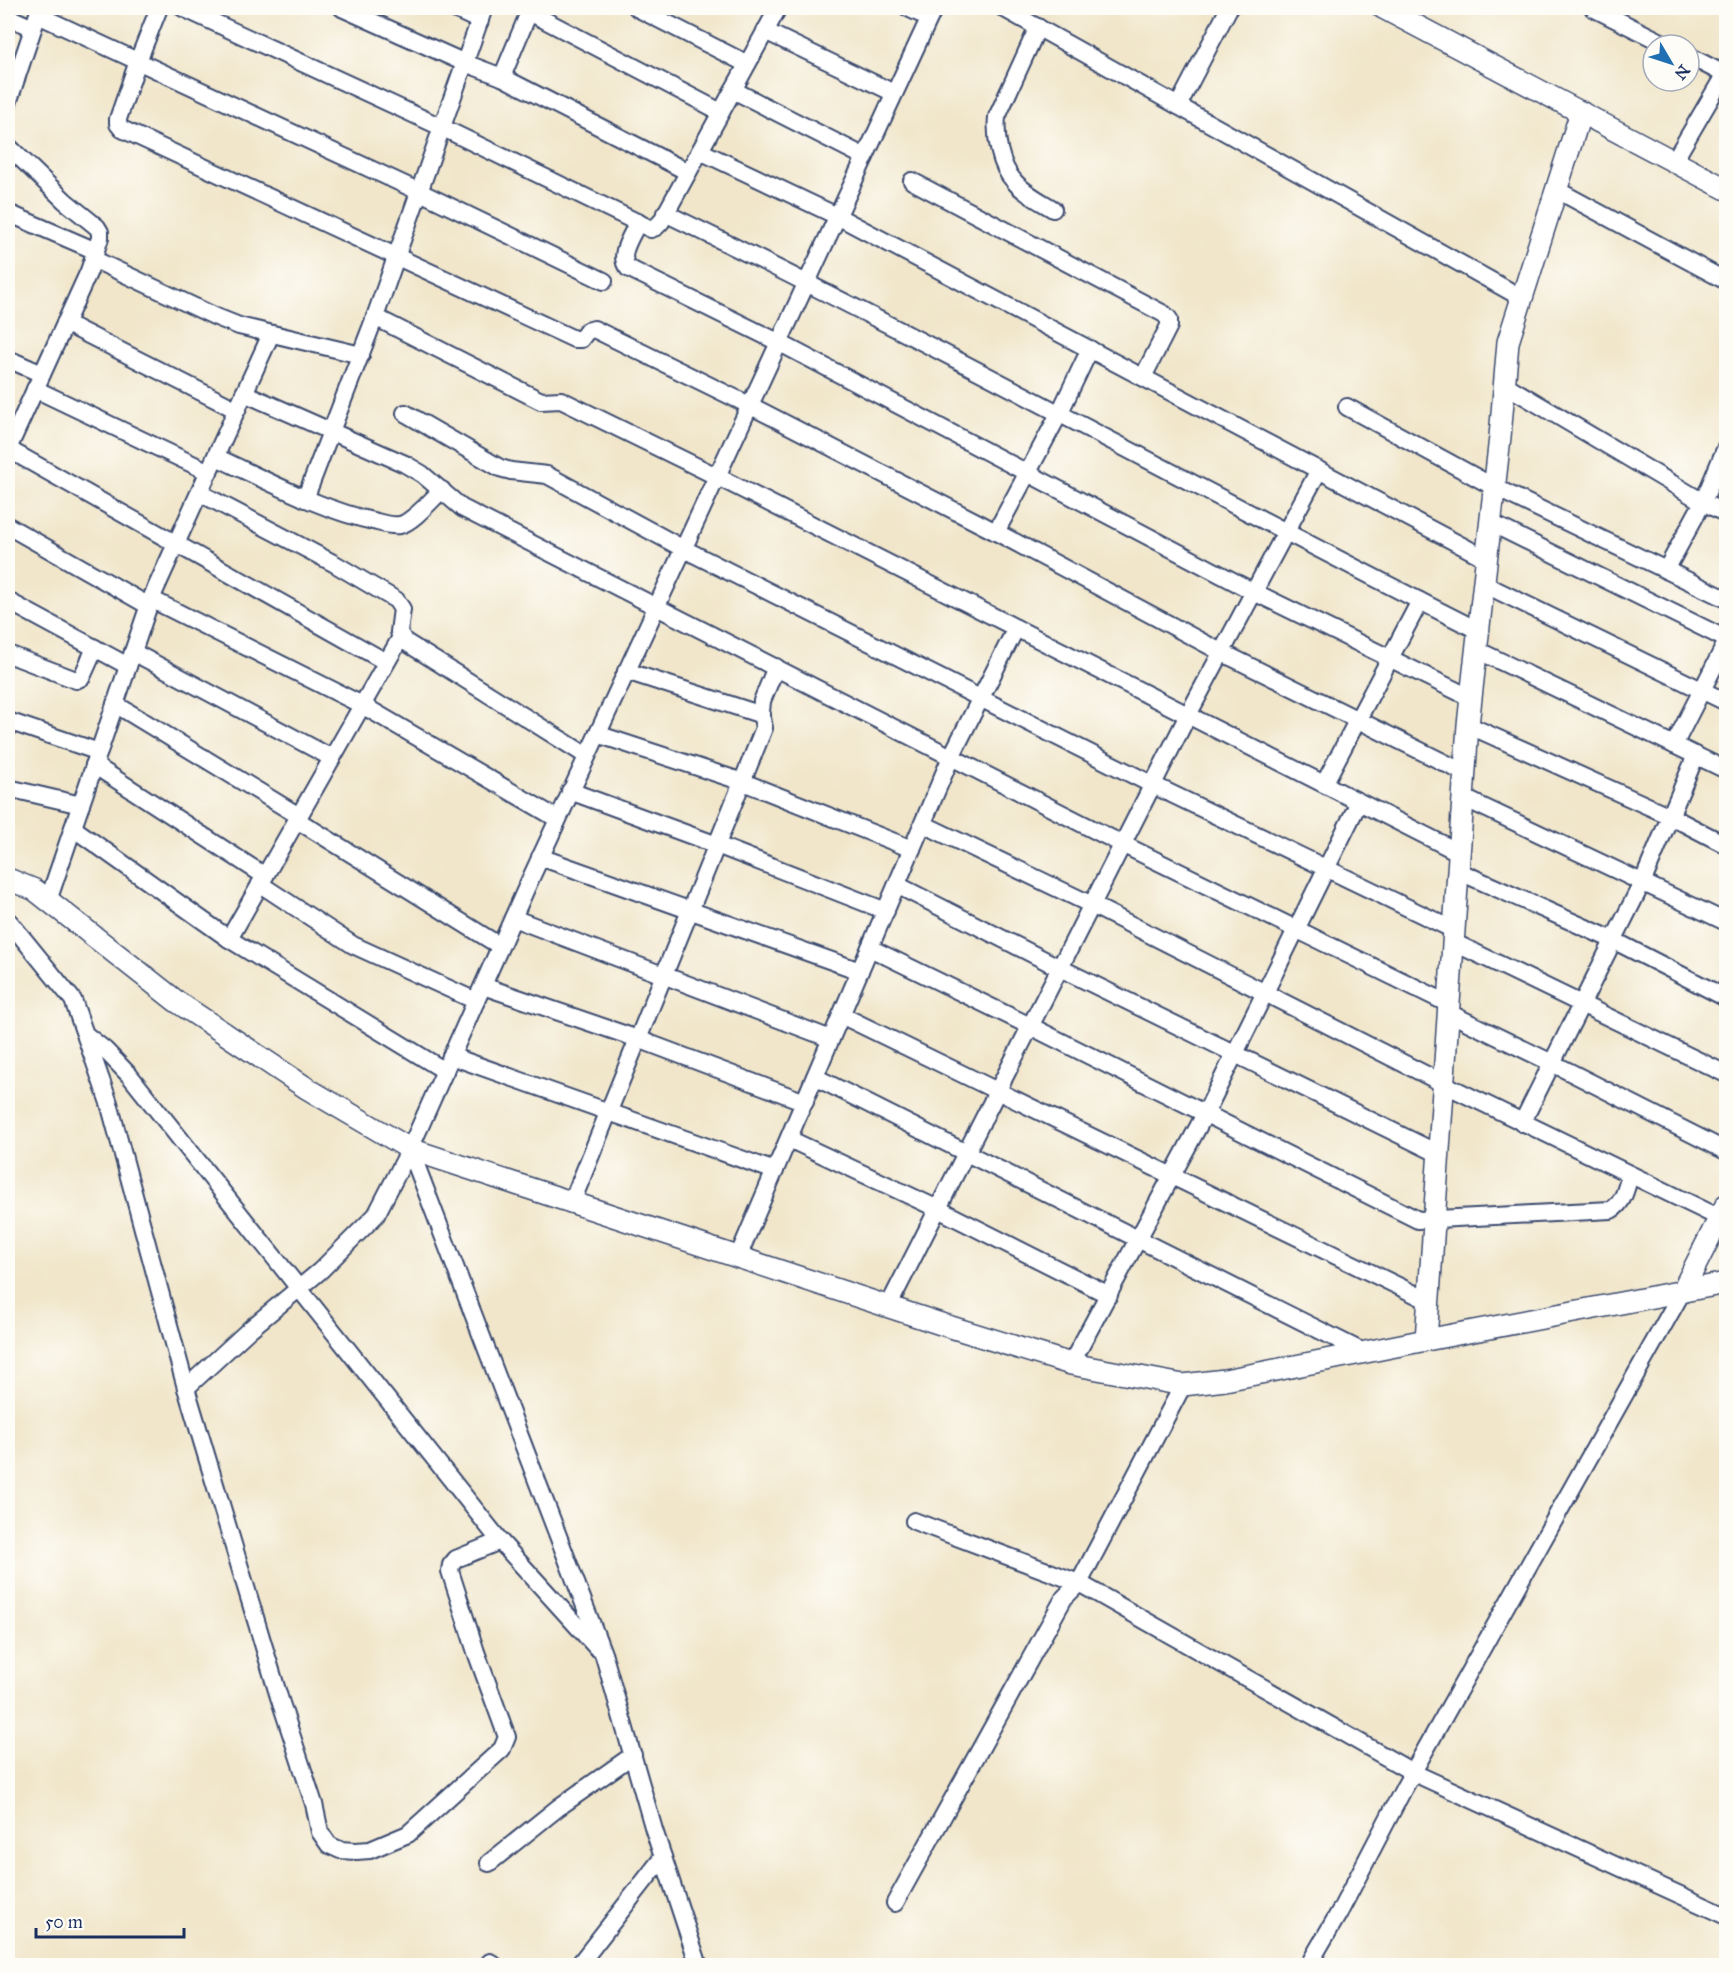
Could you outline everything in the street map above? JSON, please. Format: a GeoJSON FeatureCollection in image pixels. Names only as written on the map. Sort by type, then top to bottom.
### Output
{"type":"FeatureCollection","features":[{"type":"Feature","properties":{"kind":"street"},"geometry":{"type":"LineString","coordinates":[[159,8],[118,118],[118,124],[122,129],[574,339],[581,339],[587,331],[594,329],[749,405],[996,532],[1221,652],[1465,772]]}},
{"type":"Feature","properties":{"kind":"street"},"geometry":{"type":"LineString","coordinates":[[183,8],[441,127],[651,229],[656,227],[665,213],[700,151],[765,31],[772,9]]}},
{"type":"Feature","properties":{"kind":"street"},"geometry":{"type":"LineString","coordinates":[[342,8],[502,77],[688,172]]}},
{"type":"Feature","properties":{"kind":"street"},"geometry":{"type":"LineString","coordinates":[[305,498],[375,317],[482,14],[452,8]]}},
{"type":"Feature","properties":{"kind":"street"},"geometry":{"type":"LineString","coordinates":[[637,8],[747,64]]}},
{"type":"Feature","properties":{"kind":"street"},"geometry":{"type":"LineString","coordinates":[[186,1388],[250,1329],[320,1271],[376,1215],[410,1149],[570,791],[932,13],[908,8]]}},
{"type":"Feature","properties":{"kind":"street"},"geometry":{"type":"LineString","coordinates":[[1003,8],[1522,298]]}},
{"type":"Feature","properties":{"kind":"street"},"geometry":{"type":"LineString","coordinates":[[1178,105],[1229,8]]}},
{"type":"Feature","properties":{"kind":"street"},"geometry":{"type":"LineString","coordinates":[[1383,8],[1726,189]]}},
{"type":"Feature","properties":{"kind":"street"},"geometry":{"type":"LineString","coordinates":[[1593,8],[1643,33]]}},
{"type":"Feature","properties":{"kind":"street"},"geometry":{"type":"LineString","coordinates":[[502,77],[527,17],[533,14],[721,112]]}},
{"type":"Feature","properties":{"kind":"street"},"geometry":{"type":"LineString","coordinates":[[8,17],[37,17],[138,61],[418,191],[604,281]]}},
{"type":"Feature","properties":{"kind":"street"},"geometry":{"type":"LineString","coordinates":[[8,103],[37,17]]}},
{"type":"Feature","properties":{"kind":"street"},"geometry":{"type":"LineString","coordinates":[[1038,27],[997,117],[995,129],[1007,172],[1013,181],[1021,189],[1053,209]]}},
{"type":"Feature","properties":{"kind":"street"},"geometry":{"type":"LineString","coordinates":[[765,31],[894,93]]}},
{"type":"Feature","properties":{"kind":"street"},"geometry":{"type":"LineString","coordinates":[[1674,161],[1726,74],[1701,62]]}},
{"type":"Feature","properties":{"kind":"street"},"geometry":{"type":"LineString","coordinates":[[733,90],[865,157]]}},
{"type":"Feature","properties":{"kind":"street"},"geometry":{"type":"LineString","coordinates":[[1426,1340],[1468,725],[1491,523],[1508,342],[1581,112]]}},
{"type":"Feature","properties":{"kind":"street"},"geometry":{"type":"LineString","coordinates":[[8,146],[100,232],[94,255],[8,449],[386,662]]}},
{"type":"Feature","properties":{"kind":"street"},"geometry":{"type":"LineString","coordinates":[[700,151],[837,216],[1487,559]]}},
{"type":"Feature","properties":{"kind":"street"},"geometry":{"type":"LineString","coordinates":[[912,181],[1164,314],[1169,326],[1143,377]]}},
{"type":"Feature","properties":{"kind":"street"},"geometry":{"type":"LineString","coordinates":[[1557,190],[1726,281]]}},
{"type":"Feature","properties":{"kind":"street"},"geometry":{"type":"LineString","coordinates":[[8,213],[214,316],[239,326],[361,355]]}},
{"type":"Feature","properties":{"kind":"street"},"geometry":{"type":"LineString","coordinates":[[665,213],[806,281],[1419,601],[1478,640],[1674,745],[1726,770]]}},
{"type":"Feature","properties":{"kind":"street"},"geometry":{"type":"LineString","coordinates":[[638,222],[623,256],[628,268],[778,342],[1254,592],[1471,698]]}},
{"type":"Feature","properties":{"kind":"street"},"geometry":{"type":"LineString","coordinates":[[375,317],[541,401],[561,400],[716,476],[1359,802],[1459,862],[1726,998]]}},
{"type":"Feature","properties":{"kind":"street"},"geometry":{"type":"LineString","coordinates":[[65,323],[237,410]]}},
{"type":"Feature","properties":{"kind":"street"},"geometry":{"type":"LineString","coordinates":[[48,901],[150,603],[271,334]]}},
{"type":"Feature","properties":{"kind":"street"},"geometry":{"type":"LineString","coordinates":[[996,532],[1059,414],[1089,349]]}},
{"type":"Feature","properties":{"kind":"street"},"geometry":{"type":"LineString","coordinates":[[8,360],[38,381],[212,464],[356,518],[400,525],[410,520],[442,490]]}},
{"type":"Feature","properties":{"kind":"street"},"geometry":{"type":"LineString","coordinates":[[1504,384],[1726,514]]}},
{"type":"Feature","properties":{"kind":"street"},"geometry":{"type":"LineString","coordinates":[[244,393],[405,464],[442,490],[462,508],[1122,844],[1297,929],[1552,1063],[1726,1151]]}},
{"type":"Feature","properties":{"kind":"street"},"geometry":{"type":"LineString","coordinates":[[1347,407],[1494,487],[1726,599]]}},
{"type":"Feature","properties":{"kind":"street"},"geometry":{"type":"LineString","coordinates":[[405,413],[500,468],[547,475],[682,548],[1153,785],[1325,868],[1582,1003],[1726,1074]]}},
{"type":"Feature","properties":{"kind":"street"},"geometry":{"type":"LineString","coordinates":[[1666,570],[1703,502],[1726,447]]}},
{"type":"Feature","properties":{"kind":"street"},"geometry":{"type":"LineString","coordinates":[[888,1307],[1188,715],[1319,470]]}},
{"type":"Feature","properties":{"kind":"street"},"geometry":{"type":"LineString","coordinates":[[200,493],[335,564],[396,600],[402,609],[399,633],[401,637],[587,756]]}},
{"type":"Feature","properties":{"kind":"street"},"geometry":{"type":"LineString","coordinates":[[1491,523],[1726,641],[1674,745]]}},
{"type":"Feature","properties":{"kind":"street"},"geometry":{"type":"LineString","coordinates":[[8,526],[150,603],[362,705],[558,819]]}},
{"type":"Feature","properties":{"kind":"street"},"geometry":{"type":"LineString","coordinates":[[1484,585],[1726,702]]}},
{"type":"Feature","properties":{"kind":"street"},"geometry":{"type":"LineString","coordinates":[[8,601],[95,648],[131,659],[332,758]]}},
{"type":"Feature","properties":{"kind":"street"},"geometry":{"type":"LineString","coordinates":[[1324,784],[1419,601]]}},
{"type":"Feature","properties":{"kind":"street"},"geometry":{"type":"LineString","coordinates":[[738,1257],[951,757],[1016,628]]}},
{"type":"Feature","properties":{"kind":"street"},"geometry":{"type":"LineString","coordinates":[[229,939],[401,637]]}},
{"type":"Feature","properties":{"kind":"street"},"geometry":{"type":"LineString","coordinates":[[8,654],[76,680],[82,677],[95,648]]}},
{"type":"Feature","properties":{"kind":"street"},"geometry":{"type":"LineString","coordinates":[[572,1202],[764,728],[762,701],[777,667]]}},
{"type":"Feature","properties":{"kind":"street"},"geometry":{"type":"LineString","coordinates":[[626,671],[762,716]]}},
{"type":"Feature","properties":{"kind":"street"},"geometry":{"type":"LineString","coordinates":[[115,704],[500,946]]}},
{"type":"Feature","properties":{"kind":"street"},"geometry":{"type":"LineString","coordinates":[[8,721],[97,759],[353,945],[479,994],[638,1039],[805,1102]]}},
{"type":"Feature","properties":{"kind":"street"},"geometry":{"type":"LineString","coordinates":[[1468,725],[1670,816],[1726,844]]}},
{"type":"Feature","properties":{"kind":"street"},"geometry":{"type":"LineString","coordinates":[[597,734],[743,782],[912,849]]}},
{"type":"Feature","properties":{"kind":"street"},"geometry":{"type":"LineString","coordinates":[[1522,1122],[1643,880],[1696,755]]}},
{"type":"Feature","properties":{"kind":"street"},"geometry":{"type":"LineString","coordinates":[[8,788],[81,806]]}},
{"type":"Feature","properties":{"kind":"street"},"geometry":{"type":"LineString","coordinates":[[570,791],[717,844],[885,911]]}},
{"type":"Feature","properties":{"kind":"street"},"geometry":{"type":"LineString","coordinates":[[1464,798],[1643,880],[1726,922]]}},
{"type":"Feature","properties":{"kind":"street"},"geometry":{"type":"LineString","coordinates":[[1071,1364],[1205,1114],[1359,802]]}},
{"type":"Feature","properties":{"kind":"street"},"geometry":{"type":"LineString","coordinates":[[923,824],[1092,905],[1444,1084],[1630,1175],[1723,1211],[1682,1292],[1308,1965]]}},
{"type":"Feature","properties":{"kind":"street"},"geometry":{"type":"LineString","coordinates":[[73,828],[229,939],[448,1063],[609,1111],[775,1171]]}},
{"type":"Feature","properties":{"kind":"street"},"geometry":{"type":"LineString","coordinates":[[540,857],[860,971]]}},
{"type":"Feature","properties":{"kind":"street"},"geometry":{"type":"LineString","coordinates":[[8,879],[35,891],[176,1000],[308,1089],[410,1149],[888,1307],[1071,1364],[1183,1385],[1225,1380],[1726,1283]]}},
{"type":"Feature","properties":{"kind":"street"},"geometry":{"type":"LineString","coordinates":[[897,885],[1060,968],[1439,1154]]}},
{"type":"Feature","properties":{"kind":"street"},"geometry":{"type":"LineString","coordinates":[[513,918],[831,1039]]}},
{"type":"Feature","properties":{"kind":"street"},"geometry":{"type":"LineString","coordinates":[[8,920],[73,1000],[109,1102],[186,1388],[279,1697],[314,1804],[320,1832],[329,1845],[340,1850],[370,1850],[408,1833],[502,1749],[506,1742],[507,1737],[450,1571],[456,1559],[501,1540]]}},
{"type":"Feature","properties":{"kind":"street"},"geometry":{"type":"LineString","coordinates":[[870,948],[1418,1220],[1611,1210],[1622,1201],[1630,1175]]}},
{"type":"Feature","properties":{"kind":"street"},"geometry":{"type":"LineString","coordinates":[[842,1015],[1429,1301]]}},
{"type":"Feature","properties":{"kind":"street"},"geometry":{"type":"LineString","coordinates":[[85,1034],[105,1050],[130,1076],[501,1540],[604,1656]]}},
{"type":"Feature","properties":{"kind":"street"},"geometry":{"type":"LineString","coordinates":[[815,1077],[967,1151],[1363,1352]]}},
{"type":"Feature","properties":{"kind":"street"},"geometry":{"type":"LineString","coordinates":[[789,1139],[938,1209],[1109,1295]]}},
{"type":"Feature","properties":{"kind":"street"},"geometry":{"type":"LineString","coordinates":[[410,1149],[604,1656],[692,1962]]}},
{"type":"Feature","properties":{"kind":"street"},"geometry":{"type":"LineString","coordinates":[[895,1903],[1064,1598],[1079,1583],[1183,1385]]}},
{"type":"Feature","properties":{"kind":"street"},"geometry":{"type":"LineString","coordinates":[[914,1521],[1079,1583],[1414,1773],[1726,1916]]}},
{"type":"Feature","properties":{"kind":"street"},"geometry":{"type":"LineString","coordinates":[[489,1863],[559,1808],[633,1755]]}},
{"type":"Feature","properties":{"kind":"street"},"geometry":{"type":"LineString","coordinates":[[578,1965],[663,1857]]}}]}
